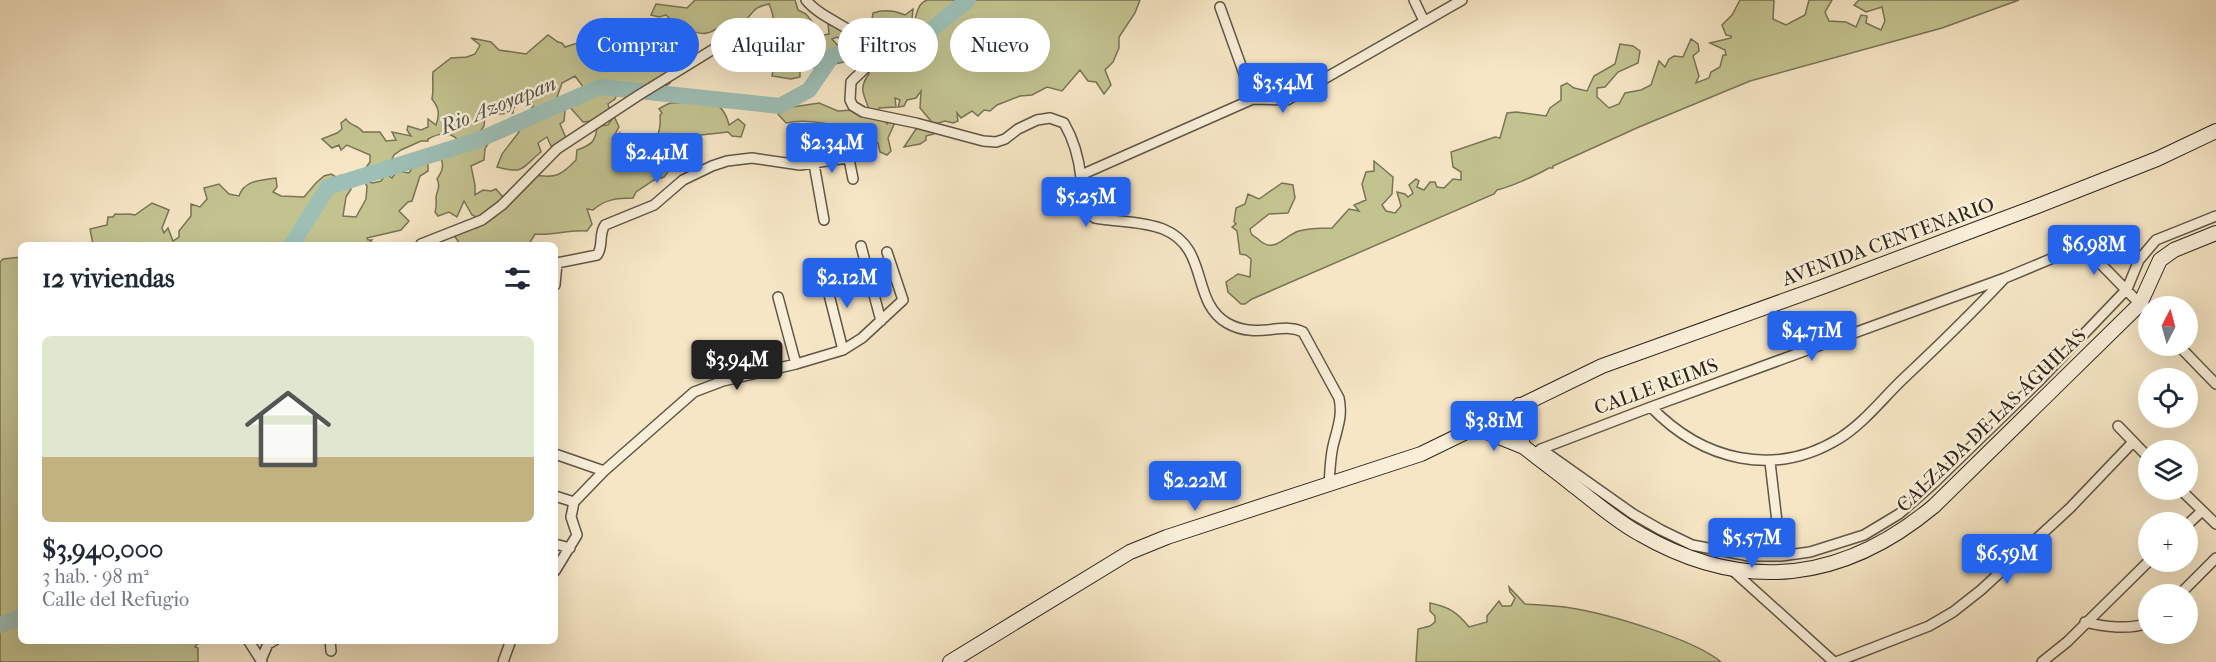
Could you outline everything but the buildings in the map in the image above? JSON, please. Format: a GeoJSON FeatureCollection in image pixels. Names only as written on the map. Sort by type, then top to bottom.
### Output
{"type":"FeatureCollection","features":[{"type":"Feature","properties":{"kind":"main road","name":"AVENIDA CENTENARIO"},"geometry":{"type":"LineString","coordinates":[[950,662],[1130,552],[1167,537],[1421,454],[1602,366],[1832,284],[2035,207],[2157,159],[2216,131]]}},
{"type":"Feature","properties":{"kind":"main road","name":"CALZADA DE LAS ÁGUILAS"},"geometry":{"type":"LineString","coordinates":[[2144,296],[2160,260],[2174,250],[2216,233]]}},
{"type":"Feature","properties":{"kind":"main road","name":"CALZADA DE LAS ÁGUILAS"},"geometry":{"type":"LineString","coordinates":[[1474,429],[1533,450],[1639,534],[1680,555],[1731,569],[1791,573],[1815,569],[1863,552],[1911,525],[1951,490],[2138,306]]}},
{"type":"Feature","properties":{"kind":"main road"},"geometry":{"type":"LineString","coordinates":[[1519,405],[1517,432],[1533,450]]}},
{"type":"Feature","properties":{"kind":"street"},"geometry":{"type":"LineString","coordinates":[[806,0],[814,9],[850,29],[866,41],[873,51],[873,58],[851,82],[850,100],[853,106],[862,112],[916,123],[983,141],[996,142],[1037,120],[1050,118],[1064,123],[1070,133],[1081,175],[1085,209],[1090,215],[1109,221],[1163,229],[1180,239],[1192,254],[1208,303],[1219,318],[1228,324],[1250,332],[1292,328],[1303,332],[1339,398],[1341,407],[1340,424],[1331,459],[1329,485]]}},
{"type":"Feature","properties":{"kind":"street"},"geometry":{"type":"LineString","coordinates":[[1414,0],[1424,21]]}},
{"type":"Feature","properties":{"kind":"street"},"geometry":{"type":"LineString","coordinates":[[1081,175],[1254,99],[1287,100],[1462,0]]}},
{"type":"Feature","properties":{"kind":"street"},"geometry":{"type":"LineString","coordinates":[[1220,7],[1254,99]]}},
{"type":"Feature","properties":{"kind":"street"},"geometry":{"type":"LineString","coordinates":[[426,242],[482,220],[502,205],[557,149],[711,51]]}},
{"type":"Feature","properties":{"kind":"street"},"geometry":{"type":"LineString","coordinates":[[558,263],[597,255],[600,252],[602,229],[605,225],[654,205],[676,185],[696,172],[719,163],[743,159],[800,165],[847,158],[853,179]]}},
{"type":"Feature","properties":{"kind":"street"},"geometry":{"type":"LineString","coordinates":[[814,164],[824,220]]}},
{"type":"Feature","properties":{"kind":"street","name":"CALZADA DE LAS ÁGUILAS"},"geometry":{"type":"LineString","coordinates":[[1533,450],[1661,530],[1692,545],[1749,556],[1781,556],[1810,552],[1864,535],[1899,514],[1934,484],[2030,389],[2127,290],[2139,260],[2156,240],[2216,216]]}},
{"type":"Feature","properties":{"kind":"street"},"geometry":{"type":"LineString","coordinates":[[861,246],[881,321]]}},
{"type":"Feature","properties":{"kind":"street","name":"CALLE REIMS"},"geometry":{"type":"LineString","coordinates":[[1533,450],[2005,278],[2065,253],[2079,251],[2093,256],[2138,302]]}},
{"type":"Feature","properties":{"kind":"street"},"geometry":{"type":"LineString","coordinates":[[558,566],[577,535],[571,517],[574,502],[604,471],[694,392],[723,381],[843,350],[862,338],[903,300],[887,252]]}},
{"type":"Feature","properties":{"kind":"street"},"geometry":{"type":"LineString","coordinates":[[824,275],[843,350]]}},
{"type":"Feature","properties":{"kind":"street"},"geometry":{"type":"LineString","coordinates":[[1651,407],[1668,425],[1703,446],[1736,458],[1770,462],[1812,451],[1841,438],[1964,321],[2005,278]]}},
{"type":"Feature","properties":{"kind":"street"},"geometry":{"type":"LineString","coordinates":[[778,297],[796,364]]}},
{"type":"Feature","properties":{"kind":"street"},"geometry":{"type":"LineString","coordinates":[[2189,356],[2216,384]]}},
{"type":"Feature","properties":{"kind":"street"},"geometry":{"type":"LineString","coordinates":[[2118,426],[2138,447]]}},
{"type":"Feature","properties":{"kind":"street"},"geometry":{"type":"LineString","coordinates":[[1731,569],[1835,662],[1929,626],[1953,612],[1981,590],[2070,508],[2133,442]]}},
{"type":"Feature","properties":{"kind":"street"},"geometry":{"type":"LineString","coordinates":[[558,455],[604,471]]}},
{"type":"Feature","properties":{"kind":"street"},"geometry":{"type":"LineString","coordinates":[[1770,462],[1781,556]]}},
{"type":"Feature","properties":{"kind":"street"},"geometry":{"type":"LineString","coordinates":[[558,497],[574,502]]}},
{"type":"Feature","properties":{"kind":"street"},"geometry":{"type":"LineString","coordinates":[[2191,500],[2216,525]]}},
{"type":"Feature","properties":{"kind":"street"},"geometry":{"type":"LineString","coordinates":[[2198,515],[2202,511]]}},
{"type":"Feature","properties":{"kind":"street"},"geometry":{"type":"LineString","coordinates":[[558,545],[570,548]]}},
{"type":"Feature","properties":{"kind":"street"},"geometry":{"type":"LineString","coordinates":[[2190,584],[2216,558]]}},
{"type":"Feature","properties":{"kind":"street"},"geometry":{"type":"LineString","coordinates":[[2043,662],[2067,642],[2138,571]]}},
{"type":"Feature","properties":{"kind":"street"},"geometry":{"type":"LineString","coordinates":[[2085,622],[2106,627],[2138,625]]}},
{"type":"Feature","properties":{"kind":"street"},"geometry":{"type":"LineString","coordinates":[[250,644],[261,661]]}},
{"type":"Feature","properties":{"kind":"street"},"geometry":{"type":"LineString","coordinates":[[261,661],[268,644]]}},
{"type":"Feature","properties":{"kind":"street"},"geometry":{"type":"LineString","coordinates":[[331,644],[332,651]]}},
{"type":"Feature","properties":{"kind":"street"},"geometry":{"type":"LineString","coordinates":[[503,662],[510,644]]}},
{"type":"Feature","properties":{"kind":"green space"},"geometry":{"type":"Polygon","coordinates":[[[695,0],[795,0],[798,10],[809,18],[773,18],[769,4],[757,8],[747,18],[711,18],[711,32],[699,33],[699,18],[669,18],[666,15],[659,17],[651,15],[656,4],[687,8],[695,0]]]}},
{"type":"Feature","properties":{"kind":"green space"},"geometry":{"type":"Polygon","coordinates":[[[927,0],[1140,0],[1135,13],[1119,37],[1119,48],[1113,62],[1105,70],[1111,85],[1104,94],[1096,82],[1088,81],[1080,70],[1062,91],[1047,87],[1032,95],[1020,96],[997,105],[990,111],[984,110],[978,116],[972,111],[961,118],[957,113],[958,121],[935,124],[934,134],[926,136],[926,140],[920,144],[904,147],[920,123],[925,124],[931,121],[920,108],[921,91],[916,98],[907,100],[904,106],[898,107],[900,100],[895,98],[896,107],[879,108],[878,110],[881,111],[887,124],[894,117],[896,120],[888,138],[891,151],[887,155],[880,152],[878,143],[870,140],[867,130],[853,130],[850,126],[845,128],[816,122],[786,123],[778,114],[786,108],[819,103],[838,111],[852,110],[870,114],[863,90],[869,72],[938,72],[938,18],[915,18],[919,7],[927,0]]]}},
{"type":"Feature","properties":{"kind":"green space"},"geometry":{"type":"Polygon","coordinates":[[[1740,0],[1774,0],[1773,19],[1786,25],[1805,15],[1809,0],[1832,0],[1825,12],[1829,21],[1846,22],[1856,27],[1861,15],[1867,16],[1866,23],[1881,30],[1885,21],[1882,7],[1866,12],[1854,5],[1859,0],[2019,0],[1942,28],[1750,81],[1639,127],[1553,166],[1553,168],[1497,190],[1494,194],[1245,304],[1241,304],[1228,292],[1226,282],[1238,274],[1250,277],[1251,259],[1240,254],[1237,231],[1232,227],[1236,224],[1234,222],[1236,208],[1245,204],[1248,194],[1259,199],[1282,183],[1293,185],[1295,198],[1288,213],[1269,214],[1250,229],[1253,235],[1264,243],[1274,245],[1299,231],[1332,228],[1349,209],[1359,211],[1354,205],[1366,200],[1362,184],[1366,172],[1374,171],[1374,161],[1393,177],[1392,194],[1382,205],[1386,211],[1395,213],[1401,206],[1397,192],[1408,197],[1413,193],[1409,185],[1416,179],[1419,181],[1417,187],[1424,190],[1430,182],[1435,182],[1437,187],[1444,188],[1453,179],[1461,180],[1461,172],[1453,167],[1451,152],[1495,137],[1500,138],[1507,113],[1546,116],[1550,108],[1561,100],[1561,86],[1567,83],[1574,88],[1587,91],[1594,76],[1615,64],[1620,44],[1633,46],[1640,51],[1638,63],[1618,72],[1605,87],[1597,88],[1597,97],[1609,108],[1619,104],[1625,93],[1641,90],[1651,85],[1659,61],[1665,67],[1669,59],[1674,56],[1683,57],[1691,39],[1698,44],[1699,51],[1693,56],[1699,76],[1696,83],[1709,78],[1711,72],[1720,67],[1723,55],[1726,55],[1725,50],[1710,43],[1731,38],[1726,35],[1722,25],[1732,15],[1740,0]]]}},
{"type":"Feature","properties":{"kind":"green space"},"geometry":{"type":"Polygon","coordinates":[[[913,9],[912,18],[872,18],[873,13],[881,11],[905,15],[913,9]]]}},
{"type":"Feature","properties":{"kind":"green space"},"geometry":{"type":"Polygon","coordinates":[[[833,17],[838,19],[838,38],[832,39],[838,46],[838,63],[826,66],[826,34],[829,34],[828,23],[833,17]]]}},
{"type":"Feature","properties":{"kind":"green space"},"geometry":{"type":"Polygon","coordinates":[[[548,35],[565,47],[576,43],[576,72],[673,72],[670,83],[652,94],[619,89],[615,99],[608,104],[611,115],[601,120],[583,122],[569,106],[587,92],[575,76],[562,83],[556,100],[565,111],[564,121],[560,124],[566,138],[562,144],[551,146],[547,137],[538,143],[541,152],[518,170],[497,167],[502,154],[519,132],[517,128],[511,127],[528,114],[533,106],[532,98],[524,97],[513,109],[513,113],[485,115],[484,126],[480,132],[494,133],[485,149],[484,160],[471,166],[475,195],[483,190],[496,189],[502,196],[516,196],[532,175],[552,176],[561,173],[576,160],[577,150],[592,142],[597,126],[608,125],[614,116],[619,127],[614,136],[620,137],[620,133],[633,146],[642,139],[644,155],[648,163],[652,158],[647,147],[656,138],[660,125],[662,113],[659,109],[667,104],[708,101],[723,110],[729,125],[738,119],[745,125],[741,137],[732,136],[728,132],[701,135],[697,143],[688,142],[687,136],[685,150],[664,177],[654,180],[636,192],[633,198],[612,200],[602,203],[593,210],[587,209],[592,224],[587,231],[535,234],[530,242],[459,242],[451,231],[457,226],[477,228],[485,221],[472,215],[464,201],[457,217],[449,212],[438,216],[435,212],[439,186],[437,179],[442,166],[439,153],[451,150],[458,140],[451,135],[440,134],[394,155],[385,173],[392,178],[397,171],[409,173],[420,156],[428,160],[428,171],[420,176],[412,201],[399,211],[409,221],[401,230],[367,238],[372,240],[370,242],[93,242],[90,229],[107,225],[108,217],[113,217],[115,214],[135,215],[152,203],[169,210],[162,228],[164,233],[168,228],[173,241],[179,237],[179,231],[191,216],[191,204],[200,207],[207,199],[204,188],[219,184],[229,194],[239,196],[249,184],[276,178],[277,187],[273,192],[281,196],[304,197],[324,176],[331,174],[336,177],[342,175],[349,181],[351,189],[346,197],[343,216],[356,217],[366,199],[367,186],[364,181],[373,183],[381,181],[384,177],[366,179],[365,169],[370,162],[370,155],[347,145],[341,150],[339,145],[332,148],[322,139],[342,129],[341,123],[346,119],[363,132],[380,132],[386,141],[396,140],[392,132],[411,136],[407,130],[408,126],[421,130],[428,127],[428,119],[436,125],[438,114],[432,99],[433,72],[451,58],[475,54],[480,45],[471,38],[491,42],[499,50],[526,54],[548,35]]]}},
{"type":"Feature","properties":{"kind":"green space"},"geometry":{"type":"Polygon","coordinates":[[[773,72],[800,72],[800,77],[791,79],[772,76],[773,72]]]}},
{"type":"Feature","properties":{"kind":"green space"},"geometry":{"type":"Polygon","coordinates":[[[18,257],[18,644],[198,644],[195,647],[198,648],[198,662],[0,662],[0,262],[3,259],[18,257]]]}},
{"type":"Feature","properties":{"kind":"green space"},"geometry":{"type":"Polygon","coordinates":[[[1509,587],[1525,604],[1565,607],[1628,622],[1671,636],[1708,653],[1721,662],[1416,662],[1418,629],[1435,622],[1435,616],[1430,611],[1430,603],[1452,611],[1469,627],[1487,622],[1487,616],[1499,601],[1502,606],[1511,606],[1515,598],[1509,587]]]}},
{"type":"Feature","properties":{"kind":"waterway","name":"Rio Azoyapan"},"geometry":{"type":"LineString","coordinates":[[293,242],[328,187],[476,141],[600,87],[780,106],[809,90],[833,55],[921,38],[968,0]]}},
{"type":"Feature","properties":{"kind":"waterway","name":"Rio Azoyapan"},"geometry":{"type":"LineString","coordinates":[[0,625],[18,618]]}}]}
